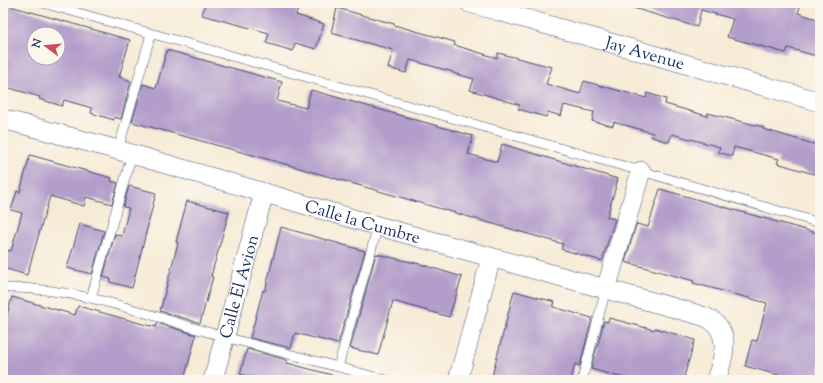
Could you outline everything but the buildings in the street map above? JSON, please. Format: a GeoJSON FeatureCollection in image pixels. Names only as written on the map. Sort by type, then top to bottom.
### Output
{"type":"FeatureCollection","features":[{"type":"Feature","properties":{"kind":"street","name":"Jay Avenue"},"geometry":{"type":"LineString","coordinates":[[470,3],[820,102]]}},
{"type":"Feature","properties":{"kind":"street","name":"Calle la Cumbre"},"geometry":{"type":"LineString","coordinates":[[3,118],[378,226],[710,319],[720,328],[724,341],[723,360],[716,380]]}},
{"type":"Feature","properties":{"kind":"street"},"geometry":{"type":"LineString","coordinates":[[606,289],[641,171]]}},
{"type":"Feature","properties":{"kind":"street","name":"Calle El Avion"},"geometry":{"type":"LineString","coordinates":[[213,380],[264,193]]}},
{"type":"Feature","properties":{"kind":"street"},"geometry":{"type":"LineString","coordinates":[[458,380],[491,258]]}},
{"type":"Feature","properties":{"kind":"lane"},"geometry":{"type":"LineString","coordinates":[[42,3],[641,171],[820,223]]}},
{"type":"Feature","properties":{"kind":"lane"},"geometry":{"type":"LineString","coordinates":[[91,298],[151,34]]}},
{"type":"Feature","properties":{"kind":"lane"},"geometry":{"type":"LineString","coordinates":[[338,367],[378,226]]}},
{"type":"Feature","properties":{"kind":"lane"},"geometry":{"type":"LineString","coordinates":[[3,288],[51,290],[91,298],[225,337],[386,380]]}},
{"type":"Feature","properties":{"kind":"lane"},"geometry":{"type":"LineString","coordinates":[[582,380],[606,289]]}}]}
